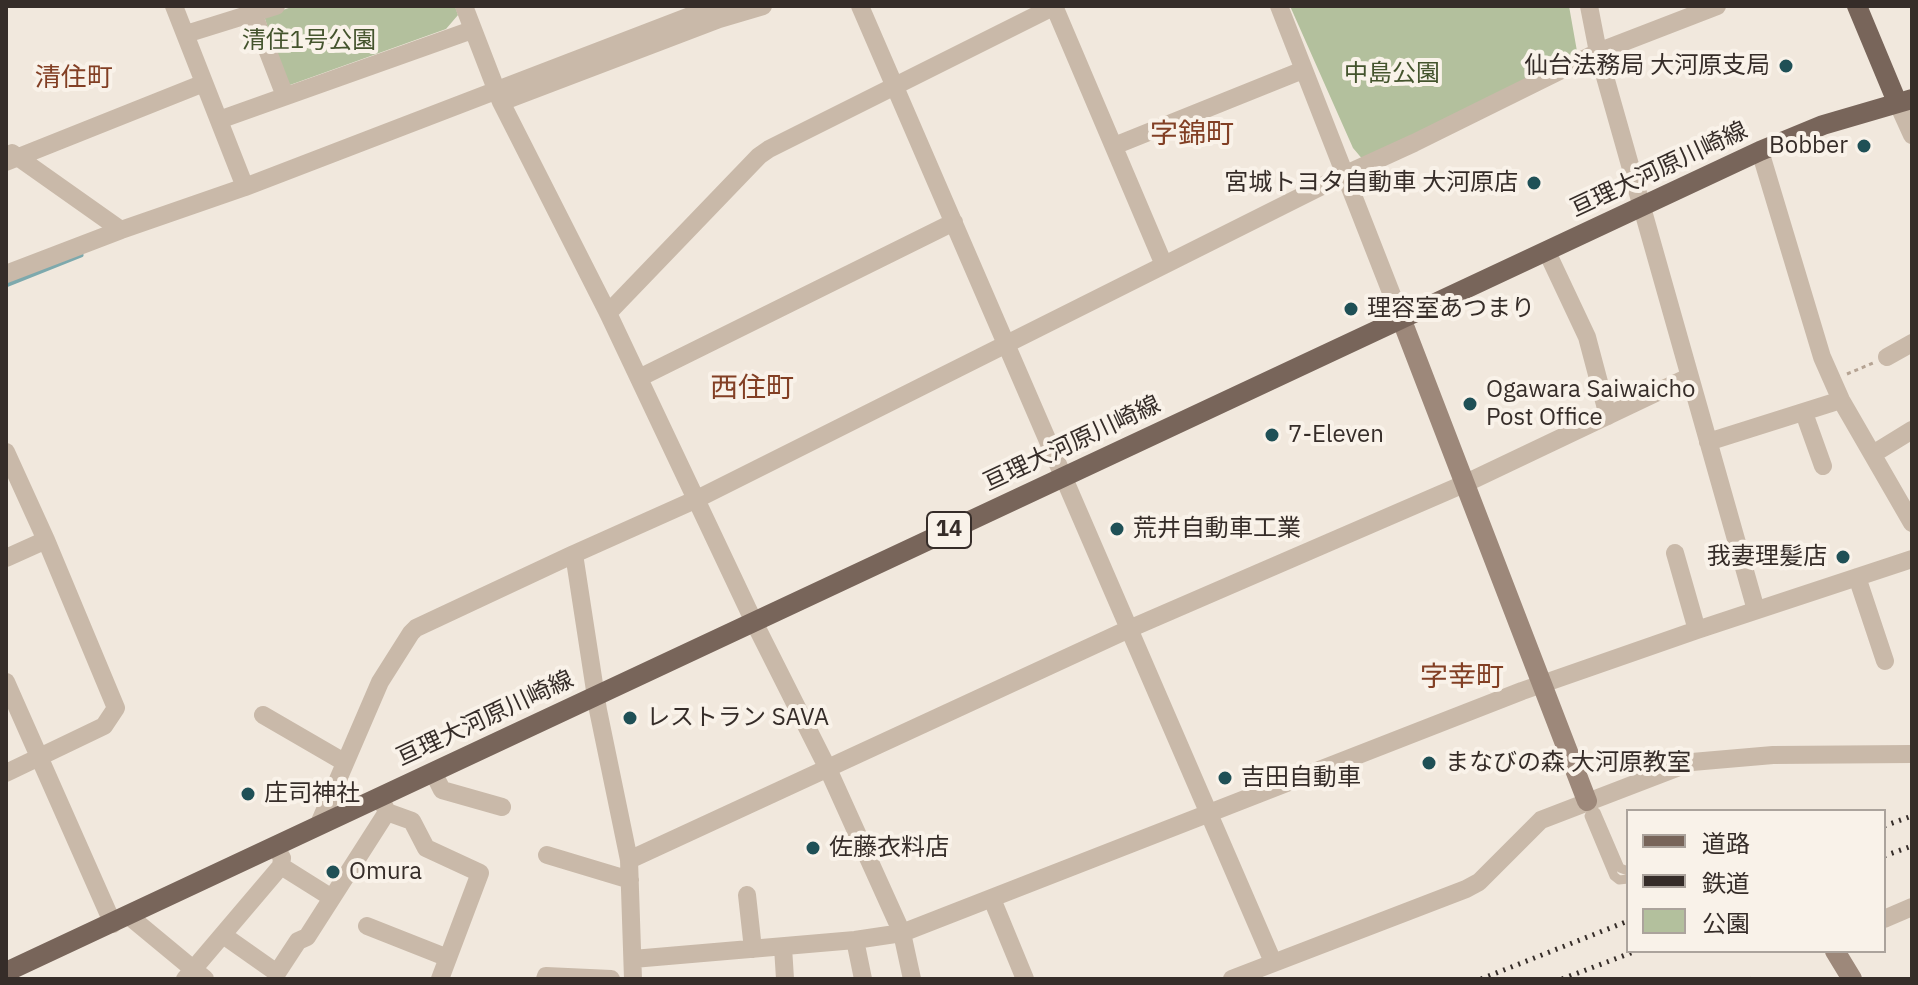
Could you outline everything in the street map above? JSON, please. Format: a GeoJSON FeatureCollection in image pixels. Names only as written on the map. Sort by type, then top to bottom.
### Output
{"type":"FeatureCollection","features":[{"type":"Feature","properties":{"kind":"main road"},"geometry":{"type":"LineString","coordinates":[[1857,6],[1905,101]]}},
{"type":"Feature","properties":{"kind":"main road","name":"亘理大河原川崎線"},"geometry":{"type":"LineString","coordinates":[[6,972],[121,920],[278,856],[318,826],[383,804],[433,772],[1760,151],[1823,125],[1905,101]]}},
{"type":"Feature","properties":{"kind":"street"},"geometry":{"type":"LineString","coordinates":[[174,6],[245,187]]}},
{"type":"Feature","properties":{"kind":"street"},"geometry":{"type":"LineString","coordinates":[[186,34],[276,6]]}},
{"type":"Feature","properties":{"kind":"street"},"geometry":{"type":"LineString","coordinates":[[464,6],[498,96],[608,313],[754,622],[828,769],[902,933],[912,979]]}},
{"type":"Feature","properties":{"kind":"street"},"geometry":{"type":"LineString","coordinates":[[6,274],[498,96],[716,9],[763,6]]}},
{"type":"Feature","properties":{"kind":"street"},"geometry":{"type":"LineString","coordinates":[[860,6],[1273,962]]}},
{"type":"Feature","properties":{"kind":"street"},"geometry":{"type":"LineString","coordinates":[[608,313],[759,156],[894,84],[1055,6],[1164,265]]}},
{"type":"Feature","properties":{"kind":"street"},"geometry":{"type":"LineString","coordinates":[[1279,6],[1589,806]]}},
{"type":"Feature","properties":{"kind":"street"},"geometry":{"type":"LineString","coordinates":[[1589,6],[1598,52],[1756,610]]}},
{"type":"Feature","properties":{"kind":"street"},"geometry":{"type":"LineString","coordinates":[[318,826],[380,682],[416,628],[697,499],[1344,175],[1598,52],[1717,6]]}},
{"type":"Feature","properties":{"kind":"street"},"geometry":{"type":"LineString","coordinates":[[253,13],[285,96]]}},
{"type":"Feature","properties":{"kind":"street"},"geometry":{"type":"LineString","coordinates":[[219,120],[472,30]]}},
{"type":"Feature","properties":{"kind":"street"},"geometry":{"type":"LineString","coordinates":[[1114,146],[1303,70]]}},
{"type":"Feature","properties":{"kind":"street"},"geometry":{"type":"LineString","coordinates":[[10,157],[204,83]]}},
{"type":"Feature","properties":{"kind":"street"},"geometry":{"type":"LineString","coordinates":[[1905,101],[1912,135]]}},
{"type":"Feature","properties":{"kind":"street"},"geometry":{"type":"LineString","coordinates":[[1760,151],[1822,357],[1841,400],[1912,523]]}},
{"type":"Feature","properties":{"kind":"street"},"geometry":{"type":"LineString","coordinates":[[10,157],[121,230]]}},
{"type":"Feature","properties":{"kind":"street"},"geometry":{"type":"LineString","coordinates":[[639,378],[954,222]]}},
{"type":"Feature","properties":{"kind":"street"},"geometry":{"type":"LineString","coordinates":[[1547,252],[1587,337],[1608,416]]}},
{"type":"Feature","properties":{"kind":"street"},"geometry":{"type":"LineString","coordinates":[[1887,357],[1912,343]]}},
{"type":"Feature","properties":{"kind":"street"},"geometry":{"type":"LineString","coordinates":[[629,860],[1129,629],[1464,484],[1689,377]]}},
{"type":"Feature","properties":{"kind":"street"},"geometry":{"type":"LineString","coordinates":[[1708,442],[1841,400]]}},
{"type":"Feature","properties":{"kind":"street"},"geometry":{"type":"LineString","coordinates":[[1804,413],[1823,466]]}},
{"type":"Feature","properties":{"kind":"street"},"geometry":{"type":"LineString","coordinates":[[1873,454],[1912,430]]}},
{"type":"Feature","properties":{"kind":"street"},"geometry":{"type":"LineString","coordinates":[[6,452],[116,708],[104,726],[6,773]]}},
{"type":"Feature","properties":{"kind":"street"},"geometry":{"type":"LineString","coordinates":[[6,558],[46,540]]}},
{"type":"Feature","properties":{"kind":"street"},"geometry":{"type":"LineString","coordinates":[[1675,553],[1697,630]]}},
{"type":"Feature","properties":{"kind":"street"},"geometry":{"type":"LineString","coordinates":[[574,554],[629,860],[633,979]]}},
{"type":"Feature","properties":{"kind":"street"},"geometry":{"type":"LineString","coordinates":[[633,959],[783,947],[902,933],[1541,685],[1912,559]]}},
{"type":"Feature","properties":{"kind":"street"},"geometry":{"type":"LineString","coordinates":[[1857,577],[1885,661]]}},
{"type":"Feature","properties":{"kind":"street"},"geometry":{"type":"LineString","coordinates":[[6,682],[121,920],[194,976],[278,856],[332,898]]}},
{"type":"Feature","properties":{"kind":"street"},"geometry":{"type":"LineString","coordinates":[[263,715],[344,762]]}},
{"type":"Feature","properties":{"kind":"street"},"geometry":{"type":"LineString","coordinates":[[1232,979],[1466,889],[1479,882],[1541,820],[1589,806],[1692,762],[1773,755],[1912,754]]}},
{"type":"Feature","properties":{"kind":"street"},"geometry":{"type":"LineString","coordinates":[[433,772],[442,790],[502,807]]}},
{"type":"Feature","properties":{"kind":"street"},"geometry":{"type":"LineString","coordinates":[[223,935],[277,973],[298,941],[307,937],[332,898],[383,804],[412,821],[426,848],[480,873],[440,979]]}},
{"type":"Feature","properties":{"kind":"street"},"geometry":{"type":"LineString","coordinates":[[547,855],[630,880]]}},
{"type":"Feature","properties":{"kind":"street"},"geometry":{"type":"LineString","coordinates":[[747,895],[753,949]]}},
{"type":"Feature","properties":{"kind":"street"},"geometry":{"type":"LineString","coordinates":[[992,899],[1025,979]]}},
{"type":"Feature","properties":{"kind":"street"},"geometry":{"type":"LineString","coordinates":[[1886,918],[1912,907]]}},
{"type":"Feature","properties":{"kind":"street"},"geometry":{"type":"LineString","coordinates":[[367,926],[448,958]]}},
{"type":"Feature","properties":{"kind":"street"},"geometry":{"type":"LineString","coordinates":[[855,940],[863,979]]}},
{"type":"Feature","properties":{"kind":"street"},"geometry":{"type":"LineString","coordinates":[[783,947],[785,979]]}},
{"type":"Feature","properties":{"kind":"street"},"geometry":{"type":"LineString","coordinates":[[1836,953],[1852,979]]}},
{"type":"Feature","properties":{"kind":"street"},"geometry":{"type":"LineString","coordinates":[[545,979],[546,976],[611,979]]}},
{"type":"Feature","properties":{"kind":"lane"},"geometry":{"type":"LineString","coordinates":[[1589,806],[1596,812],[1620,868],[1626,870]]}},
{"type":"Feature","properties":{"kind":"lane"},"geometry":{"type":"LineString","coordinates":[[1589,806],[1589,816],[1614,876],[1619,880],[1626,879]]}},
{"type":"Feature","properties":{"kind":"path"},"geometry":{"type":"LineString","coordinates":[[1832,379],[1887,357]]}},
{"type":"Feature","properties":{"kind":"green space","name":"清住1号公園"},"geometry":{"type":"Polygon","coordinates":[[[295,6],[455,6],[458,15],[446,29],[287,86],[264,16],[295,6]]]}},
{"type":"Feature","properties":{"kind":"green space","name":"中島公園"},"geometry":{"type":"Polygon","coordinates":[[[1290,6],[1569,6],[1578,57],[1364,161],[1353,148],[1290,6]]]}},
{"type":"Feature","properties":{"kind":"waterway"},"geometry":{"type":"LineString","coordinates":[[727,7],[731,6]]}},
{"type":"Feature","properties":{"kind":"waterway"},"geometry":{"type":"LineString","coordinates":[[6,285],[81,255]]}},
{"type":"Feature","properties":{"kind":"railway"},"geometry":{"type":"LineString","coordinates":[[1886,825],[1912,816]]}},
{"type":"Feature","properties":{"kind":"railway"},"geometry":{"type":"LineString","coordinates":[[1886,855],[1912,846]]}},
{"type":"Feature","properties":{"kind":"railway"},"geometry":{"type":"LineString","coordinates":[[1481,979],[1626,922]]}},
{"type":"Feature","properties":{"kind":"railway"},"geometry":{"type":"LineString","coordinates":[[1562,979],[1631,953]]}},
{"type":"Feature","properties":{"kind":"place","name":"仙台法務局 大河原支局"},"geometry":{"type":"Point","coordinates":[1786,66]}},
{"type":"Feature","properties":{"kind":"place","name":"Bobber"},"geometry":{"type":"Point","coordinates":[1864,146]}},
{"type":"Feature","properties":{"kind":"place","name":"宮城トヨタ自動車 大河原店"},"geometry":{"type":"Point","coordinates":[1534,183]}},
{"type":"Feature","properties":{"kind":"place","name":"理容室あつまり"},"geometry":{"type":"Point","coordinates":[1351,309]}},
{"type":"Feature","properties":{"kind":"place","name":"Ogawara Saiwaicho Post Office"},"geometry":{"type":"Point","coordinates":[1470,404]}},
{"type":"Feature","properties":{"kind":"place","name":"7-Eleven"},"geometry":{"type":"Point","coordinates":[1272,435]}},
{"type":"Feature","properties":{"kind":"place","name":"荒井自動車工業"},"geometry":{"type":"Point","coordinates":[1117,529]}},
{"type":"Feature","properties":{"kind":"place","name":"我妻理髪店"},"geometry":{"type":"Point","coordinates":[1843,557]}},
{"type":"Feature","properties":{"kind":"place","name":"レストラン SAVA"},"geometry":{"type":"Point","coordinates":[630,718]}},
{"type":"Feature","properties":{"kind":"place","name":"まなびの森 大河原教室"},"geometry":{"type":"Point","coordinates":[1429,763]}},
{"type":"Feature","properties":{"kind":"place","name":"吉田自動車"},"geometry":{"type":"Point","coordinates":[1225,778]}},
{"type":"Feature","properties":{"kind":"place","name":"庄司神社"},"geometry":{"type":"Point","coordinates":[248,794]}},
{"type":"Feature","properties":{"kind":"place","name":"佐藤衣料店"},"geometry":{"type":"Point","coordinates":[813,848]}},
{"type":"Feature","properties":{"kind":"place","name":"Omura"},"geometry":{"type":"Point","coordinates":[333,872]}},
{"type":"Feature","properties":{"kind":"district","name":"清住町"},"geometry":{"type":"Point","coordinates":[74,78]}},
{"type":"Feature","properties":{"kind":"district","name":"字錦町"},"geometry":{"type":"Point","coordinates":[1192,135]}},
{"type":"Feature","properties":{"kind":"district","name":"西住町"},"geometry":{"type":"Point","coordinates":[752,389]}},
{"type":"Feature","properties":{"kind":"district","name":"字幸町"},"geometry":{"type":"Point","coordinates":[1462,678]}}]}
